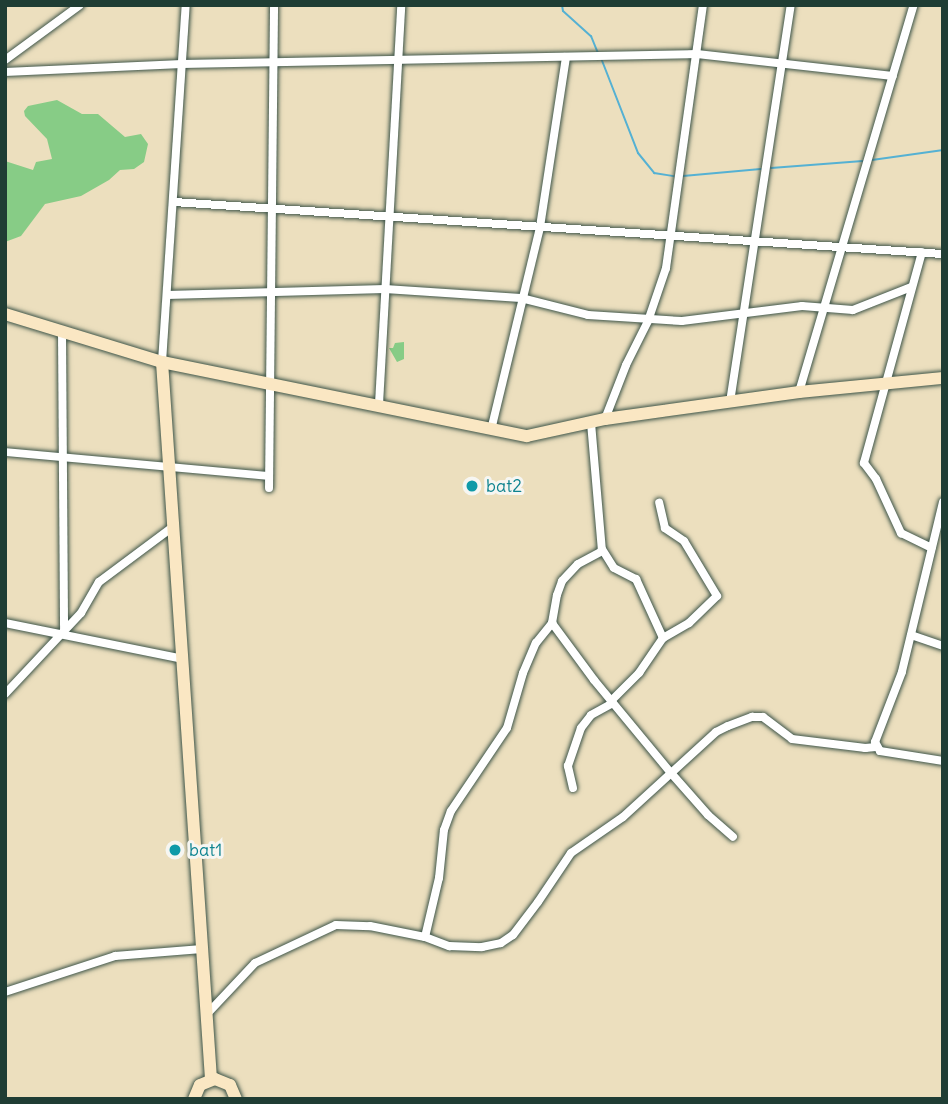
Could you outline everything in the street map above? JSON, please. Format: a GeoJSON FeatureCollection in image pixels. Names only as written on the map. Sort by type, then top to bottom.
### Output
{"type":"FeatureCollection","features":[{"type":"Feature","properties":{"kind":"street"},"geometry":{"type":"LineString","coordinates":[[5,60],[80,5]]}},
{"type":"Feature","properties":{"kind":"street"},"geometry":{"type":"LineString","coordinates":[[186,5],[162,362],[211,1079]]}},
{"type":"Feature","properties":{"kind":"street"},"geometry":{"type":"LineString","coordinates":[[269,488],[274,5]]}},
{"type":"Feature","properties":{"kind":"street"},"geometry":{"type":"LineString","coordinates":[[379,404],[401,5]]}},
{"type":"Feature","properties":{"kind":"street"},"geometry":{"type":"LineString","coordinates":[[605,419],[626,365],[648,321],[666,268],[703,5]]}},
{"type":"Feature","properties":{"kind":"street"},"geometry":{"type":"LineString","coordinates":[[730,402],[757,241],[791,5]]}},
{"type":"Feature","properties":{"kind":"street"},"geometry":{"type":"LineString","coordinates":[[799,392],[914,5]]}},
{"type":"Feature","properties":{"kind":"street"},"geometry":{"type":"LineString","coordinates":[[5,72],[183,64],[698,54],[893,76]]}},
{"type":"Feature","properties":{"kind":"street"},"geometry":{"type":"LineString","coordinates":[[491,430],[540,227],[566,57]]}},
{"type":"Feature","properties":{"kind":"street"},"geometry":{"type":"LineString","coordinates":[[174,202],[943,254]]}},
{"type":"Feature","properties":{"kind":"street"},"geometry":{"type":"LineString","coordinates":[[922,252],[865,466],[876,479],[901,533],[932,548]]}},
{"type":"Feature","properties":{"kind":"street"},"geometry":{"type":"LineString","coordinates":[[167,295],[271,290],[385,289],[522,298],[587,315],[648,321],[703,320],[824,306],[848,310],[861,308],[911,287]]}},
{"type":"Feature","properties":{"kind":"street"},"geometry":{"type":"LineString","coordinates":[[5,314],[162,362],[527,436],[605,419],[799,392],[943,378]]}},
{"type":"Feature","properties":{"kind":"street"},"geometry":{"type":"LineString","coordinates":[[62,332],[64,634]]}},
{"type":"Feature","properties":{"kind":"street"},"geometry":{"type":"LineString","coordinates":[[591,423],[602,549],[614,568],[636,579],[663,638]]}},
{"type":"Feature","properties":{"kind":"street"},"geometry":{"type":"LineString","coordinates":[[5,452],[269,475]]}},
{"type":"Feature","properties":{"kind":"street"},"geometry":{"type":"LineString","coordinates":[[876,747],[876,735],[902,672],[943,502]]}},
{"type":"Feature","properties":{"kind":"street"},"geometry":{"type":"LineString","coordinates":[[573,788],[568,766],[581,728],[591,715],[612,702],[639,673],[663,638],[689,623],[717,596],[684,541],[665,528],[659,503]]}},
{"type":"Feature","properties":{"kind":"street"},"geometry":{"type":"LineString","coordinates":[[5,694],[81,614],[99,582],[174,526]]}},
{"type":"Feature","properties":{"kind":"street"},"geometry":{"type":"LineString","coordinates":[[425,937],[439,878],[446,822],[460,796],[502,738],[536,643],[552,624],[562,581],[578,564],[602,549]]}},
{"type":"Feature","properties":{"kind":"street"},"geometry":{"type":"LineString","coordinates":[[5,623],[183,659]]}},
{"type":"Feature","properties":{"kind":"street"},"geometry":{"type":"LineString","coordinates":[[552,624],[671,773],[708,816],[733,837]]}},
{"type":"Feature","properties":{"kind":"street"},"geometry":{"type":"LineString","coordinates":[[911,635],[943,646]]}},
{"type":"Feature","properties":{"kind":"street"},"geometry":{"type":"LineString","coordinates":[[207,1014],[255,963],[336,925],[370,926],[425,937],[449,946],[494,946],[508,939],[538,902],[571,853],[623,817],[716,732],[757,716],[770,720],[792,739],[876,747],[888,752],[943,761]]}},
{"type":"Feature","properties":{"kind":"street"},"geometry":{"type":"LineString","coordinates":[[5,992],[115,956],[202,949]]}},
{"type":"Feature","properties":{"kind":"street"},"geometry":{"type":"LineString","coordinates":[[194,1099],[200,1086],[211,1079]]}},
{"type":"Feature","properties":{"kind":"street"},"geometry":{"type":"LineString","coordinates":[[211,1079],[230,1086],[236,1099]]}},
{"type":"Feature","properties":{"kind":"green space"},"geometry":{"type":"Polygon","coordinates":[[[57,100],[82,114],[98,114],[125,137],[141,134],[148,144],[144,162],[134,169],[120,170],[109,180],[81,196],[45,204],[21,236],[5,242],[5,161],[33,170],[36,162],[52,159],[47,139],[25,116],[24,111],[28,106],[57,100]]]}},
{"type":"Feature","properties":{"kind":"green space"},"geometry":{"type":"Polygon","coordinates":[[[404,342],[404,359],[397,362],[389,348],[393,348],[395,343],[404,342]]]}},
{"type":"Feature","properties":{"kind":"waterway"},"geometry":{"type":"LineString","coordinates":[[562,5],[563,11],[591,36],[598,53]]}},
{"type":"Feature","properties":{"kind":"waterway"},"geometry":{"type":"LineString","coordinates":[[601,58],[638,153],[654,173],[674,176]]}},
{"type":"Feature","properties":{"kind":"waterway"},"geometry":{"type":"LineString","coordinates":[[872,160],[943,150]]}},
{"type":"Feature","properties":{"kind":"waterway"},"geometry":{"type":"LineString","coordinates":[[771,168],[863,161]]}},
{"type":"Feature","properties":{"kind":"waterway"},"geometry":{"type":"LineString","coordinates":[[683,176],[761,169]]}},
{"type":"Feature","properties":{"kind":"place","name":"bat2"},"geometry":{"type":"Point","coordinates":[472,486]}},
{"type":"Feature","properties":{"kind":"place","name":"bat1"},"geometry":{"type":"Point","coordinates":[175,850]}}]}
